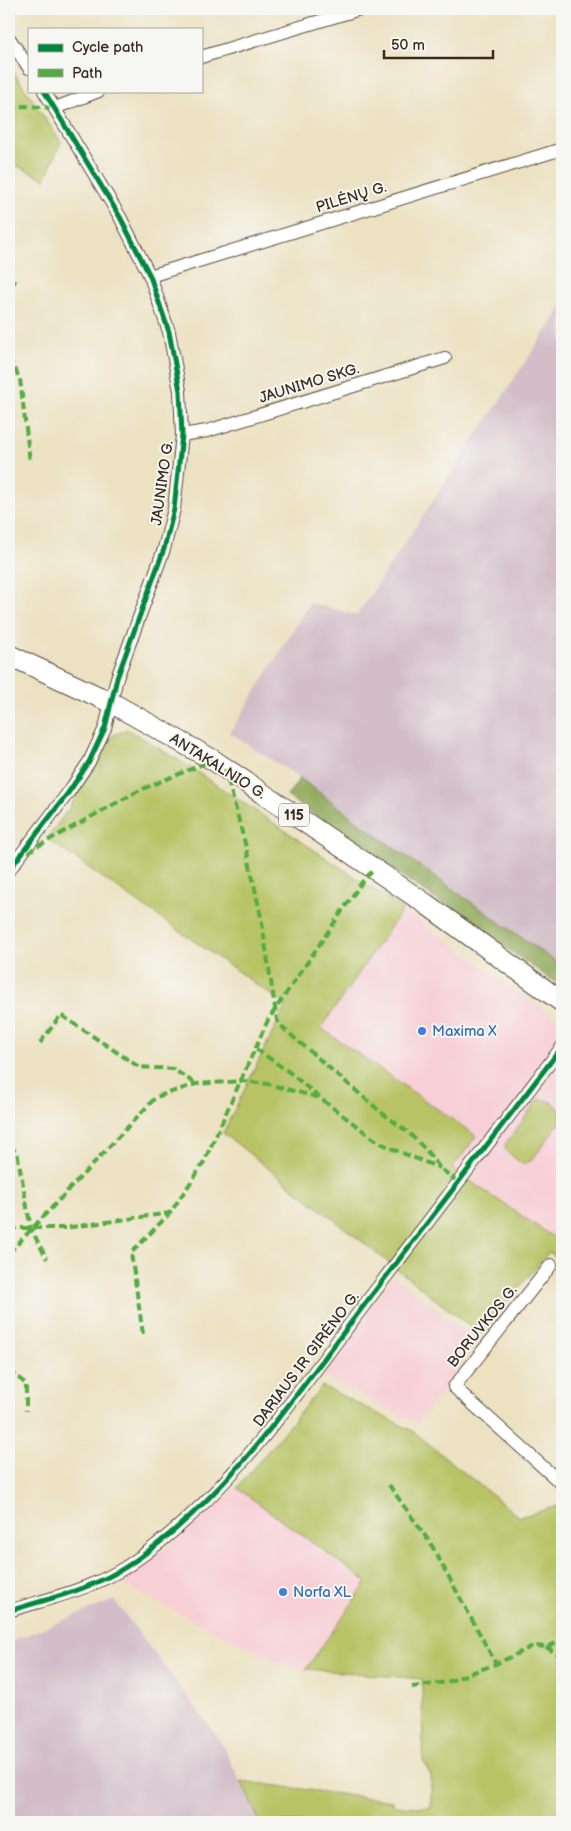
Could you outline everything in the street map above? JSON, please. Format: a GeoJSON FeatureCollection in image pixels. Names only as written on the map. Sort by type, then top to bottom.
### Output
{"type":"FeatureCollection","features":[{"type":"Feature","properties":{"kind":"main road","name":"ANTAKALNIO G."},"geometry":{"type":"LineString","coordinates":[[9,655],[112,703],[213,760],[426,904],[562,1002]]}},
{"type":"Feature","properties":{"kind":"street"},"geometry":{"type":"LineString","coordinates":[[202,57],[360,9]]}},
{"type":"Feature","properties":{"kind":"street"},"geometry":{"type":"LineString","coordinates":[[9,38],[28,66]]}},
{"type":"Feature","properties":{"kind":"street","name":"JAUNIMO G."},"geometry":{"type":"LineString","coordinates":[[9,870],[68,793],[89,762],[105,728],[116,678],[164,549],[174,509],[182,435],[180,391],[169,332],[150,276],[120,217],[45,92]]}},
{"type":"Feature","properties":{"kind":"street"},"geometry":{"type":"LineString","coordinates":[[55,108],[96,92]]}},
{"type":"Feature","properties":{"kind":"street","name":"PILĖNŲ G."},"geometry":{"type":"LineString","coordinates":[[150,276],[562,149]]}},
{"type":"Feature","properties":{"kind":"street","name":"JAUNIMO SKG."},"geometry":{"type":"LineString","coordinates":[[182,435],[207,432],[446,358]]}},
{"type":"Feature","properties":{"kind":"street","name":"DARIAUS IR GIRĖNO G."},"geometry":{"type":"LineString","coordinates":[[9,1611],[92,1585],[110,1577],[168,1536],[221,1487],[306,1385],[376,1289],[562,1047]]}},
{"type":"Feature","properties":{"kind":"street","name":"BORUVKOS G."},"geometry":{"type":"LineString","coordinates":[[551,1265],[454,1387],[562,1484]]}},
{"type":"Feature","properties":{"kind":"shaded area"},"geometry":{"type":"Polygon","coordinates":[[[562,307],[562,966],[387,843],[300,778],[230,733],[310,603],[357,615],[562,307]]]}},
{"type":"Feature","properties":{"kind":"shaded area"},"geometry":{"type":"Polygon","coordinates":[[[403,909],[562,1023],[562,1073],[560,1076],[562,1077],[562,1243],[452,1169],[475,1136],[321,1028],[403,909]]]}},
{"type":"Feature","properties":{"kind":"shaded area"},"geometry":{"type":"Polygon","coordinates":[[[394,1276],[478,1343],[417,1424],[322,1375],[394,1276]]]}},
{"type":"Feature","properties":{"kind":"shaded area"},"geometry":{"type":"Polygon","coordinates":[[[237,1488],[367,1582],[306,1669],[287,1667],[120,1583],[178,1539],[237,1488]]]}},
{"type":"Feature","properties":{"kind":"shaded area"},"geometry":{"type":"Polygon","coordinates":[[[114,1600],[220,1740],[260,1822],[9,1822],[9,1642],[114,1600]]]}},
{"type":"Feature","properties":{"kind":"green space"},"geometry":{"type":"Polygon","coordinates":[[[9,65],[61,142],[45,179],[9,162],[9,65]]]}},
{"type":"Feature","properties":{"kind":"green space"},"geometry":{"type":"Polygon","coordinates":[[[127,729],[185,764],[403,909],[321,1028],[476,1136],[452,1169],[562,1243],[562,1263],[549,1252],[480,1334],[223,1133],[286,1005],[47,839],[70,807],[110,737],[127,729]]]}},
{"type":"Feature","properties":{"kind":"green space"},"geometry":{"type":"Polygon","coordinates":[[[300,778],[387,843],[562,966],[562,987],[287,796],[300,778]]]}},
{"type":"Feature","properties":{"kind":"green space"},"geometry":{"type":"Polygon","coordinates":[[[539,1099],[549,1101],[559,1108],[561,1111],[561,1121],[531,1161],[522,1164],[506,1151],[505,1144],[539,1099]]]}},
{"type":"Feature","properties":{"kind":"green space"},"geometry":{"type":"Polygon","coordinates":[[[322,1386],[413,1431],[519,1517],[562,1505],[562,1822],[260,1822],[241,1781],[392,1801],[393,1806],[431,1807],[431,1776],[423,1761],[422,1679],[306,1669],[367,1582],[237,1488],[322,1386]]]}},
{"type":"Feature","properties":{"kind":"marked path"},"geometry":{"type":"LineString","coordinates":[[9,108],[26,106],[55,108]]}},
{"type":"Feature","properties":{"kind":"marked path"},"geometry":{"type":"LineString","coordinates":[[9,279],[16,283]]}},
{"type":"Feature","properties":{"kind":"marked path"},"geometry":{"type":"LineString","coordinates":[[9,358],[20,379],[30,462]]}},
{"type":"Feature","properties":{"kind":"marked path"},"geometry":{"type":"LineString","coordinates":[[27,852],[140,790],[213,760]]}},
{"type":"Feature","properties":{"kind":"marked path"},"geometry":{"type":"LineString","coordinates":[[225,769],[246,847],[261,917],[277,1020],[284,1029],[382,1113],[408,1132],[440,1168],[458,1182]]}},
{"type":"Feature","properties":{"kind":"marked path"},"geometry":{"type":"LineString","coordinates":[[143,1334],[131,1253],[170,1213],[203,1164],[268,1020],[364,879],[374,870]]}},
{"type":"Feature","properties":{"kind":"marked path"},"geometry":{"type":"LineString","coordinates":[[40,1043],[61,1015],[139,1067],[173,1069],[196,1084]]}},
{"type":"Feature","properties":{"kind":"marked path"},"geometry":{"type":"LineString","coordinates":[[256,1049],[289,1072],[374,1139],[390,1148],[440,1168]]}},
{"type":"Feature","properties":{"kind":"marked path"},"geometry":{"type":"LineString","coordinates":[[9,1253],[156,1097],[196,1084],[242,1081],[268,1084],[320,1098]]}},
{"type":"Feature","properties":{"kind":"marked path"},"geometry":{"type":"LineString","coordinates":[[9,1146],[17,1152],[31,1229],[47,1259]]}},
{"type":"Feature","properties":{"kind":"marked path"},"geometry":{"type":"LineString","coordinates":[[9,1228],[64,1228],[170,1213]]}},
{"type":"Feature","properties":{"kind":"marked path"},"geometry":{"type":"LineString","coordinates":[[9,1370],[26,1384],[26,1411]]}},
{"type":"Feature","properties":{"kind":"marked path"},"geometry":{"type":"LineString","coordinates":[[389,1485],[431,1544],[496,1664]]}},
{"type":"Feature","properties":{"kind":"marked path"},"geometry":{"type":"LineString","coordinates":[[412,1687],[447,1682],[496,1664],[533,1646],[546,1647],[562,1641]]}},
{"type":"Feature","properties":{"kind":"marked path"},"geometry":{"type":"LineString","coordinates":[[546,1647],[562,1657]]}},
{"type":"Feature","properties":{"kind":"cycle path"},"geometry":{"type":"LineString","coordinates":[[9,870],[68,793],[89,762],[105,728],[117,678],[164,549],[174,509],[182,435],[180,391],[169,332],[150,276],[120,217],[45,92]]}},
{"type":"Feature","properties":{"kind":"cycle path"},"geometry":{"type":"LineString","coordinates":[[9,1611],[86,1587],[115,1573],[165,1538],[198,1509],[258,1444],[285,1410],[562,1047]]}},
{"type":"Feature","properties":{"kind":"place","name":"Maxima X"},"geometry":{"type":"Point","coordinates":[422,1031]}},
{"type":"Feature","properties":{"kind":"place","name":"Norfa XL"},"geometry":{"type":"Point","coordinates":[283,1592]}}]}
